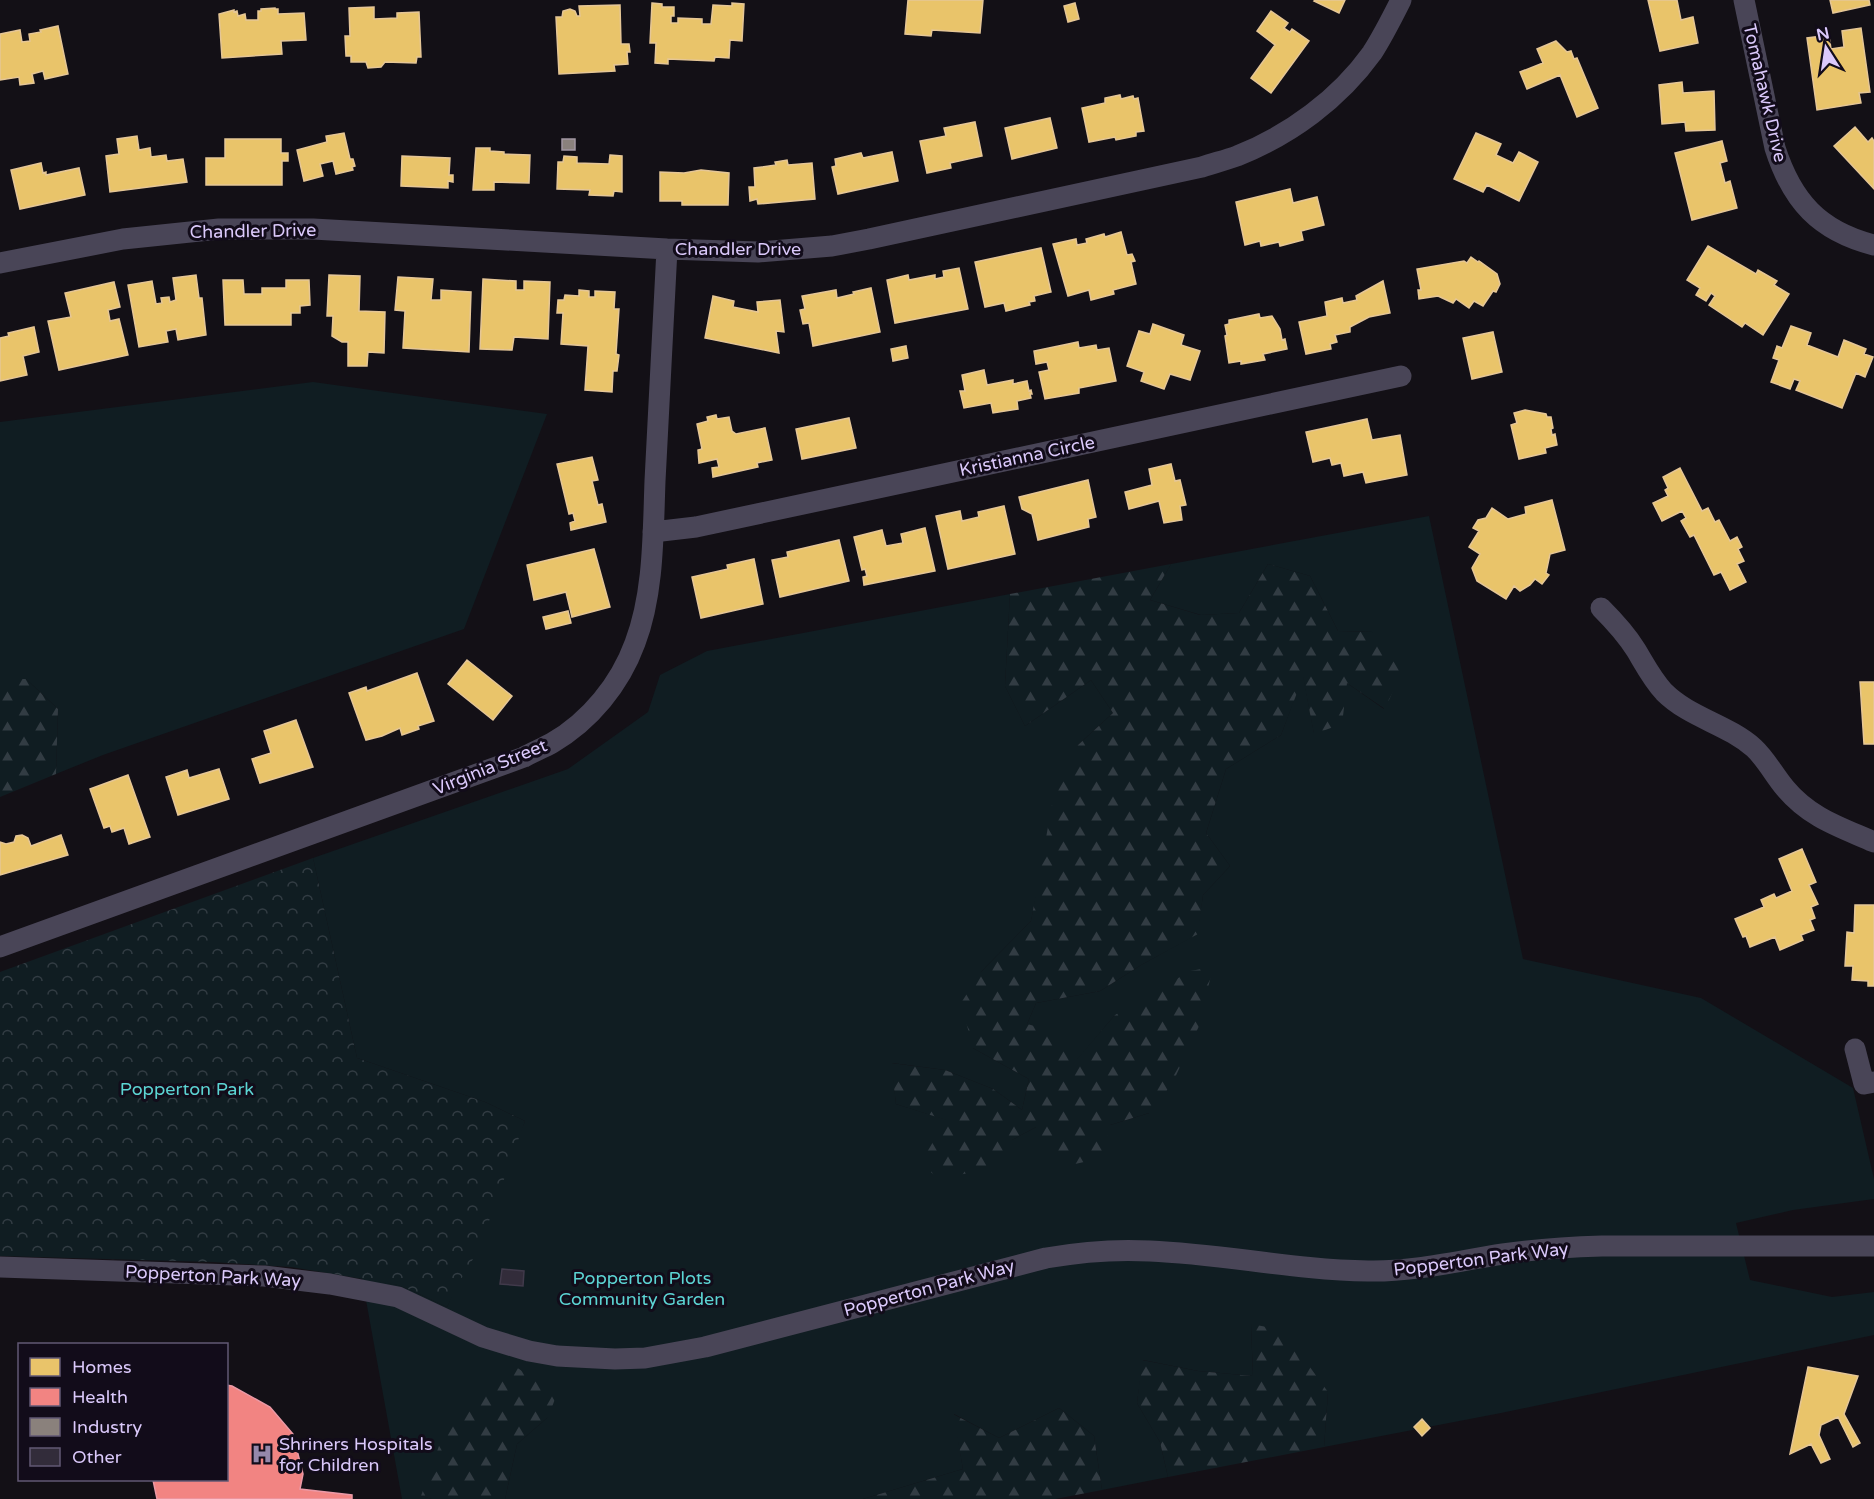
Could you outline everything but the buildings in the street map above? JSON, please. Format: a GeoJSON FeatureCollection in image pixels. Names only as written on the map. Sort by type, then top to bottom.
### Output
{"type":"FeatureCollection","features":[{"type":"Feature","properties":{"kind":"street","name":"Chandler Drive"},"geometry":{"type":"LineString","coordinates":[[0,263],[123,239],[219,229],[313,229],[758,252],[832,246],[1191,169],[1237,156],[1301,122],[1329,100],[1353,76],[1372,52],[1401,0]]}},
{"type":"Feature","properties":{"kind":"street","name":"Tomahawk Drive"},"geometry":{"type":"LineString","coordinates":[[1744,0],[1775,148],[1794,193],[1811,212],[1832,228],[1856,240],[1874,245]]}},
{"type":"Feature","properties":{"kind":"street","name":"Virginia Street"},"geometry":{"type":"LineString","coordinates":[[0,947],[524,757],[573,729],[594,709],[612,688],[625,666],[635,643],[648,592],[667,249]]}},
{"type":"Feature","properties":{"kind":"street","name":"Kristianna Circle"},"geometry":{"type":"LineString","coordinates":[[653,532],[696,527],[1401,376]]}},
{"type":"Feature","properties":{"kind":"street"},"geometry":{"type":"LineString","coordinates":[[1601,608],[1626,636],[1653,679],[1677,704],[1754,748],[1785,788],[1812,814],[1828,824],[1874,842]]}},
{"type":"Feature","properties":{"kind":"street"},"geometry":{"type":"LineString","coordinates":[[1855,1049],[1864,1084],[1874,1082]]}},
{"type":"Feature","properties":{"kind":"street","name":"Popperton Park Way"},"geometry":{"type":"LineString","coordinates":[[0,1267],[288,1278],[398,1297],[448,1322],[501,1344],[558,1356],[615,1359],[645,1358],[705,1347],[1046,1258],[1101,1251],[1153,1251],[1338,1270],[1389,1271],[1432,1268],[1533,1250],[1583,1246],[1874,1246]]}},
{"type":"Feature","properties":{"kind":"green space"},"geometry":{"type":"Polygon","coordinates":[[[313,382],[547,414],[464,629],[103,755],[56,774],[58,709],[26,679],[0,679],[0,422],[313,382]]]}},
{"type":"Feature","properties":{"kind":"green space","name":"Popperton Plots Community Garden"},"geometry":{"type":"Polygon","coordinates":[[[1429,516],[1523,959],[1701,998],[1853,1088],[1874,1179],[1874,1199],[1793,1210],[1736,1223],[1750,1280],[1832,1297],[1874,1292],[1874,1335],[1501,1413],[1324,1447],[1328,1392],[1251,1324],[1253,1376],[1198,1371],[1143,1360],[1137,1403],[1160,1442],[1168,1477],[1102,1490],[1094,1436],[1059,1408],[999,1438],[954,1414],[963,1469],[863,1499],[505,1499],[517,1444],[548,1417],[421,1496],[432,1499],[402,1499],[362,1278],[398,1285],[447,1307],[525,1121],[485,1102],[357,1058],[313,858],[568,769],[648,712],[660,675],[707,651],[1010,594],[1005,686],[1025,726],[1091,680],[1113,713],[1078,745],[1044,858],[1031,921],[981,972],[973,1048],[1029,1079],[1022,1110],[993,1089],[945,1070],[892,1063],[896,1104],[1012,1140],[1036,1127],[1110,1125],[1149,1113],[1115,1015],[1072,1066],[1027,1024],[1036,1003],[1100,991],[1197,934],[1203,895],[1230,866],[1206,833],[1226,769],[1281,735],[1303,675],[1314,733],[1347,683],[1384,709],[1372,632],[1338,631],[1310,576],[1268,564],[1239,613],[1201,615],[1150,600],[1171,564],[1429,516]]]}},
{"type":"Feature","properties":{"kind":"green space"},"geometry":{"type":"Polygon","coordinates":[[[1171,564],[1150,600],[1200,615],[1239,613],[1268,564],[1310,576],[1338,631],[1372,632],[1404,666],[1385,709],[1347,683],[1342,724],[1314,734],[1303,677],[1281,735],[1226,769],[1206,833],[1230,866],[1203,895],[1198,934],[1141,965],[1100,991],[1036,1003],[1027,1024],[1065,1034],[1072,1065],[1115,1015],[1190,971],[1213,967],[1199,1026],[1172,1084],[1149,1113],[1110,1125],[1102,1158],[1057,1168],[1036,1127],[1012,1140],[1006,1165],[940,1179],[920,1164],[946,1120],[896,1104],[891,1063],[945,1070],[993,1089],[1022,1110],[1029,1079],[973,1048],[961,1003],[981,972],[1031,921],[1055,788],[1078,745],[1113,713],[1091,680],[1025,726],[1005,686],[1010,594],[1171,564]]]}},
{"type":"Feature","properties":{"kind":"green space"},"geometry":{"type":"Polygon","coordinates":[[[0,679],[26,679],[58,709],[56,774],[0,797],[0,679]]]}},
{"type":"Feature","properties":{"kind":"green space","name":"Popperton Park"},"geometry":{"type":"Polygon","coordinates":[[[313,858],[357,1058],[485,1102],[525,1121],[479,1249],[447,1307],[398,1285],[291,1267],[213,1262],[0,1256],[0,972],[313,858]]]}},
{"type":"Feature","properties":{"kind":"green space"},"geometry":{"type":"Polygon","coordinates":[[[1251,1324],[1283,1330],[1328,1392],[1324,1447],[1168,1477],[1160,1442],[1137,1403],[1142,1360],[1198,1371],[1253,1376],[1251,1324]]]}},
{"type":"Feature","properties":{"kind":"green space"},"geometry":{"type":"Polygon","coordinates":[[[516,1367],[557,1394],[548,1417],[517,1444],[505,1499],[432,1499],[421,1496],[444,1432],[516,1367]]]}},
{"type":"Feature","properties":{"kind":"green space"},"geometry":{"type":"Polygon","coordinates":[[[1059,1408],[1094,1436],[1102,1490],[1055,1499],[863,1499],[963,1469],[953,1414],[999,1438],[1059,1408]]]}},
{"type":"Feature","properties":{"kind":"place","name":"Shriners Hospitals for Children"},"geometry":{"type":"Point","coordinates":[262,1454]}}]}
